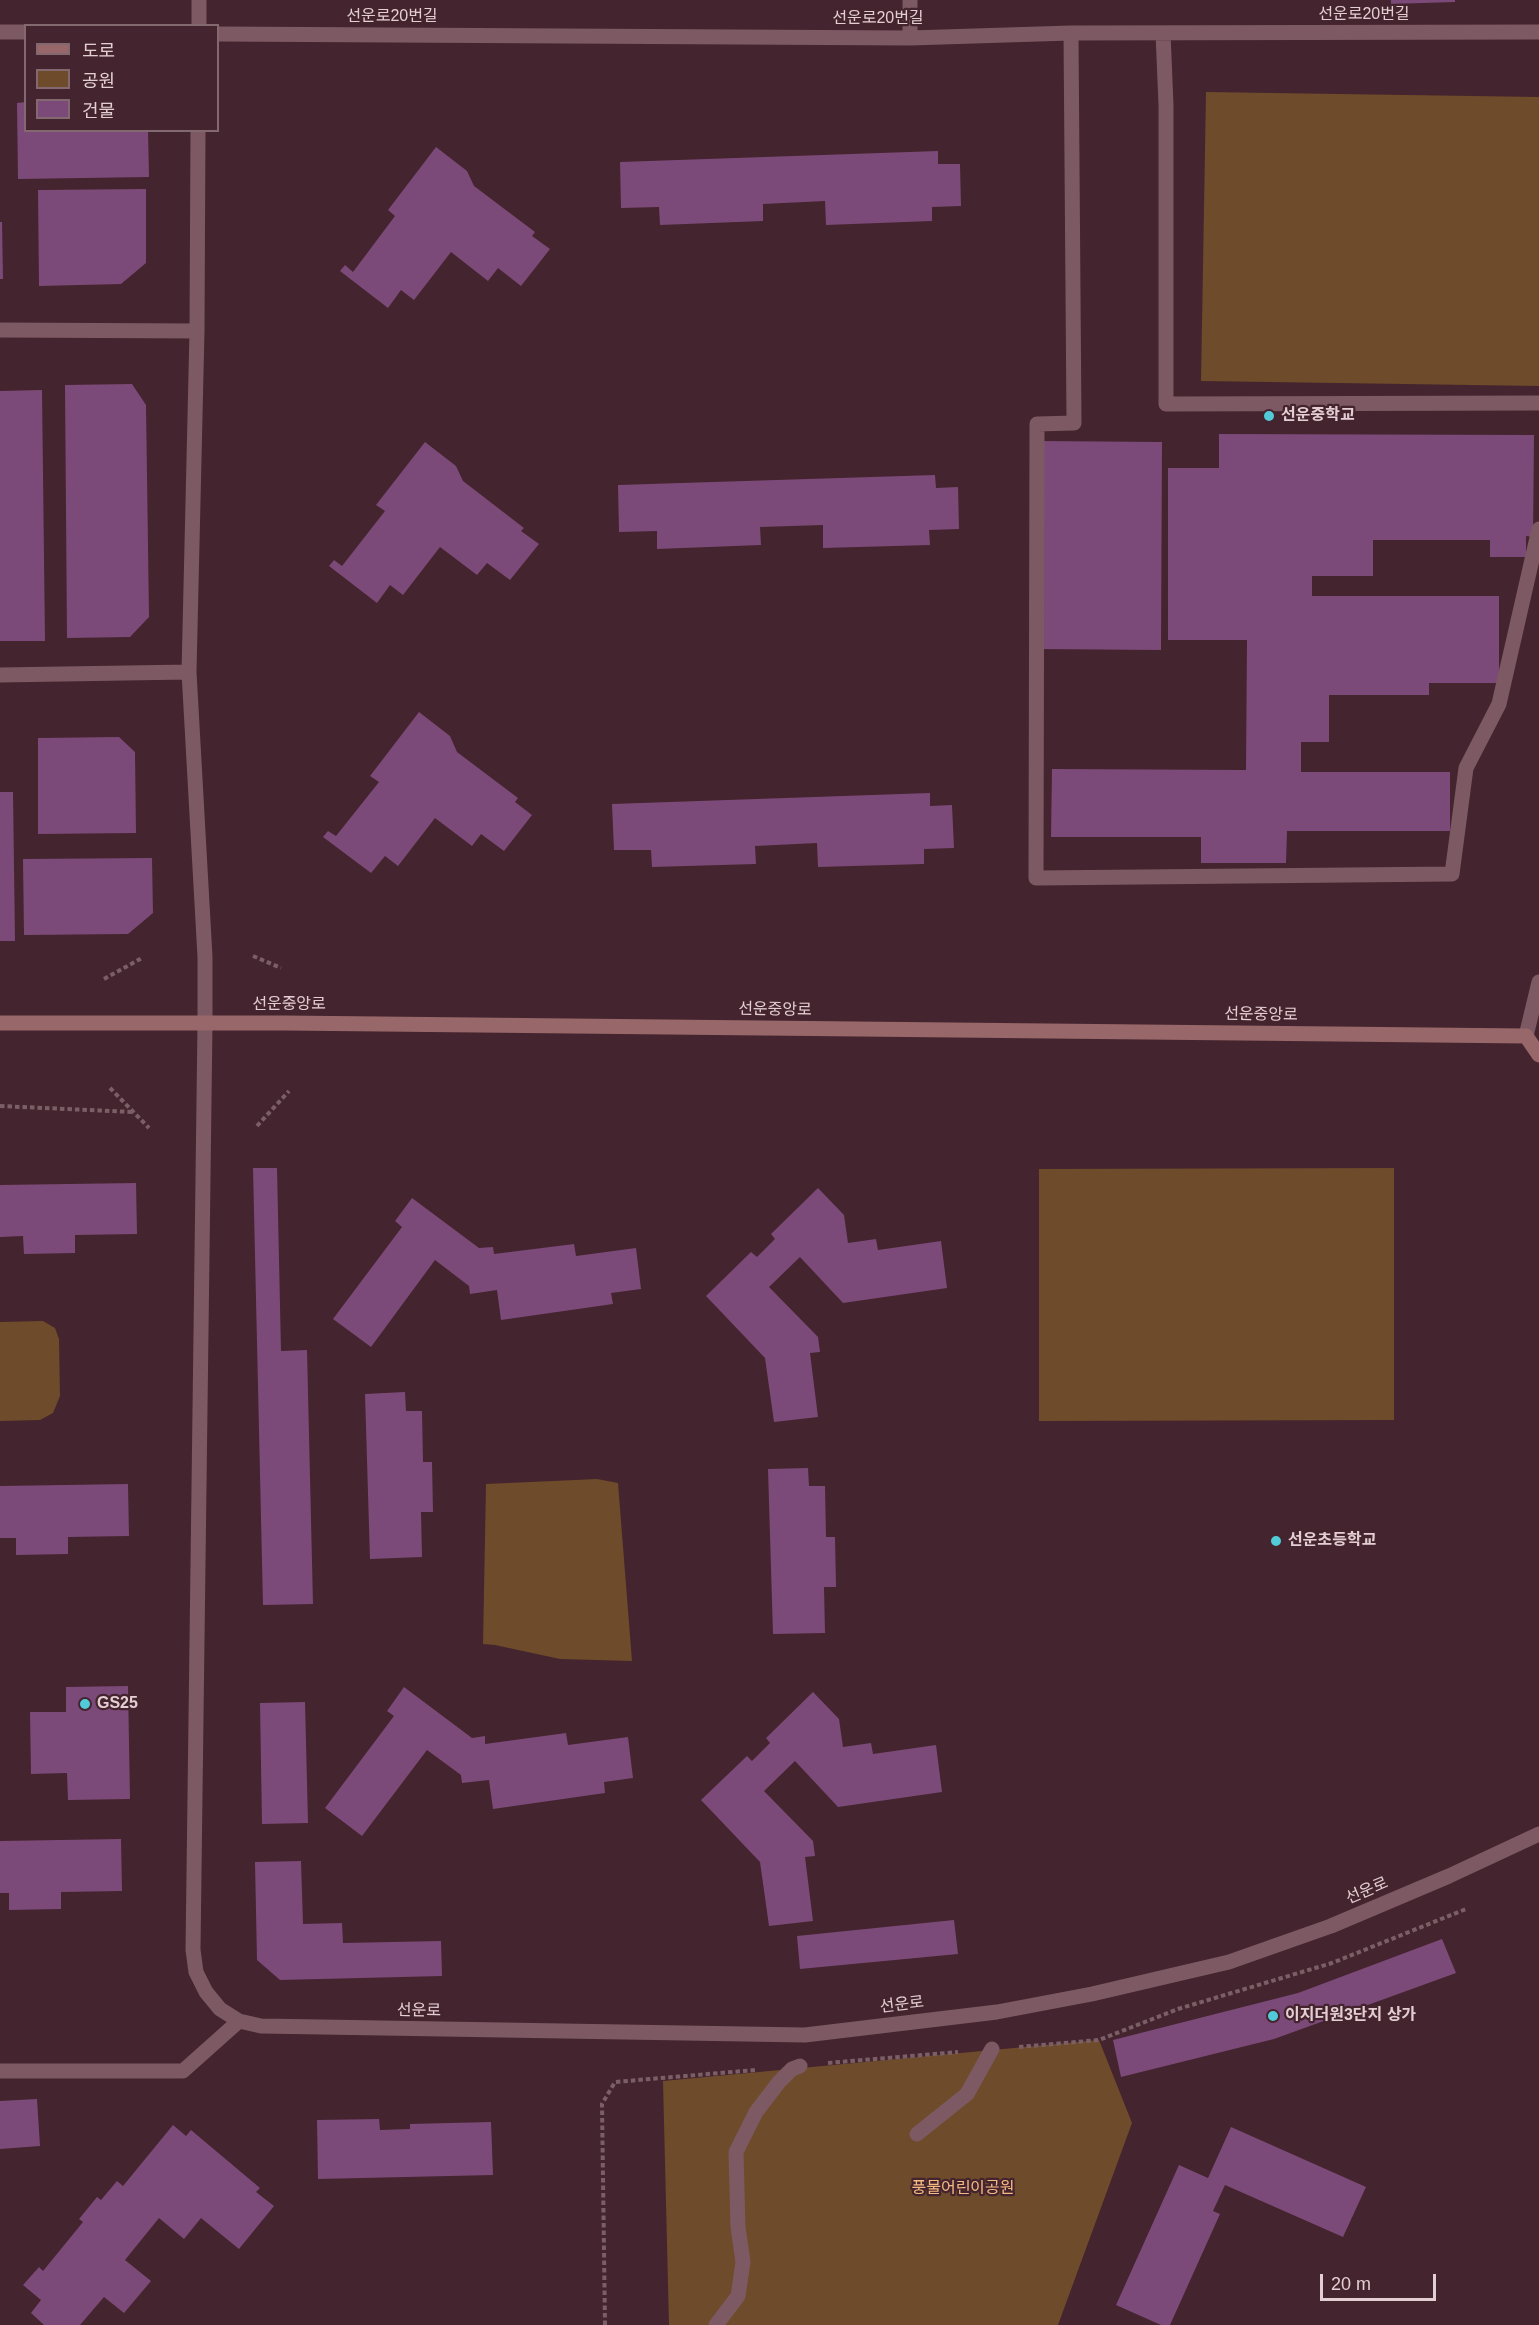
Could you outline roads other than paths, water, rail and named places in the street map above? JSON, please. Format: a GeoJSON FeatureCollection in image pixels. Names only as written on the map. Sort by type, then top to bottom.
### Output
{"type":"FeatureCollection","features":[{"type":"Feature","properties":{"kind":"street"},"geometry":{"type":"LineString","coordinates":[[199,0],[199,24]]}},
{"type":"Feature","properties":{"kind":"street"},"geometry":{"type":"LineString","coordinates":[[910,0],[910,38]]}},
{"type":"Feature","properties":{"kind":"street"},"geometry":{"type":"LineString","coordinates":[[0,32],[24,32]]}},
{"type":"Feature","properties":{"kind":"street","name":"선운로20번길"},"geometry":{"type":"LineString","coordinates":[[219,34],[910,38],[1071,33],[1539,32]]}},
{"type":"Feature","properties":{"kind":"street"},"geometry":{"type":"LineString","coordinates":[[1071,33],[1074,423],[1037,423],[1036,878],[1452,874],[1466,768],[1499,704],[1539,529]]}},
{"type":"Feature","properties":{"kind":"street"},"geometry":{"type":"LineString","coordinates":[[1163,33],[1166,105],[1167,404],[1539,403]]}},
{"type":"Feature","properties":{"kind":"street"},"geometry":{"type":"LineString","coordinates":[[0,2071],[183,2071],[239,2021],[220,2009],[206,1992],[196,1972],[193,1950],[205,1023],[205,957],[189,672],[197,331],[198,132]]}},
{"type":"Feature","properties":{"kind":"street"},"geometry":{"type":"LineString","coordinates":[[0,330],[197,331]]}},
{"type":"Feature","properties":{"kind":"street"},"geometry":{"type":"LineString","coordinates":[[0,675],[189,672]]}},
{"type":"Feature","properties":{"kind":"street"},"geometry":{"type":"LineString","coordinates":[[1539,982],[1526,1036],[1539,1055]]}},
{"type":"Feature","properties":{"kind":"street","name":"선운중앙로"},"geometry":{"type":"LineString","coordinates":[[0,1023],[1526,1036]]}},
{"type":"Feature","properties":{"kind":"street","name":"선운로"},"geometry":{"type":"LineString","coordinates":[[239,2021],[261,2026],[805,2035],[997,2012],[1092,1994],[1229,1962],[1331,1926],[1449,1876],[1539,1834]]}},
{"type":"Feature","properties":{"kind":"street"},"geometry":{"type":"LineString","coordinates":[[917,2134],[967,2094],[992,2049]]}},
{"type":"Feature","properties":{"kind":"street"},"geometry":{"type":"LineString","coordinates":[[716,2325],[738,2296],[743,2262],[738,2227],[736,2152],[756,2112],[779,2082],[792,2069],[800,2066]]}},
{"type":"Feature","properties":{"kind":"place","name":"선운중학교"},"geometry":{"type":"Point","coordinates":[1269,416]}},
{"type":"Feature","properties":{"kind":"place","name":"선운초등학교"},"geometry":{"type":"Point","coordinates":[1276,1541]}},
{"type":"Feature","properties":{"kind":"place","name":"GS25"},"geometry":{"type":"Point","coordinates":[85,1704]}},
{"type":"Feature","properties":{"kind":"place","name":"이지더원3단지 상가"},"geometry":{"type":"Point","coordinates":[1273,2016]}},
{"type":"Feature","properties":{"kind":"park label","name":"풍물어린이공원"},"geometry":{"type":"Point","coordinates":[963,2189]}}]}
